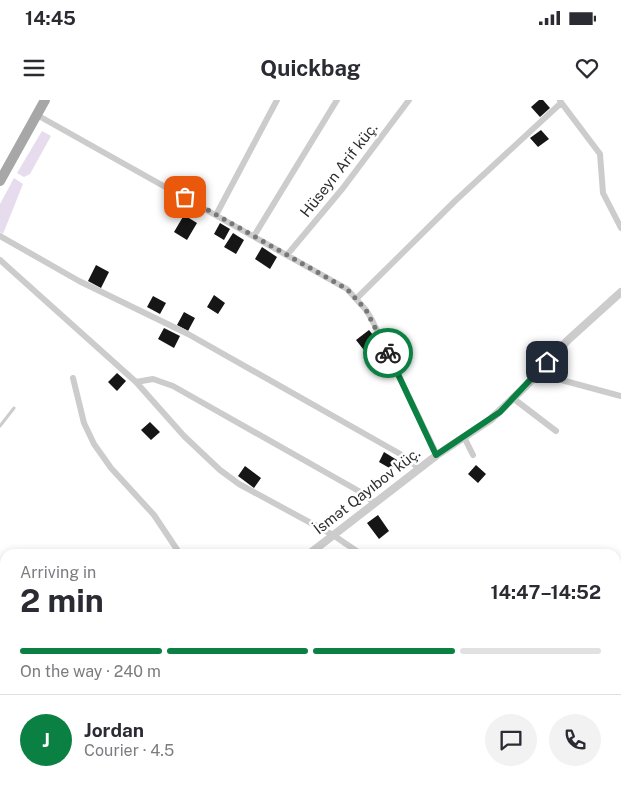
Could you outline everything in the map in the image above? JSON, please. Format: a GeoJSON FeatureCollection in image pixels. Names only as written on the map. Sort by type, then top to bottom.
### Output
{"type":"FeatureCollection","features":[{"type":"Feature","properties":{"kind":"main road"},"geometry":{"type":"LineString","coordinates":[[0,181],[45,100]]}},
{"type":"Feature","properties":{"kind":"street"},"geometry":{"type":"LineString","coordinates":[[216,215],[277,100]]}},
{"type":"Feature","properties":{"kind":"street"},"geometry":{"type":"LineString","coordinates":[[254,236],[337,100]]}},
{"type":"Feature","properties":{"kind":"street","name":"Hüseyn Arif küç."},"geometry":{"type":"LineString","coordinates":[[287,255],[344,188],[409,100]]}},
{"type":"Feature","properties":{"kind":"street"},"geometry":{"type":"LineString","coordinates":[[356,298],[560,102],[600,154],[603,193],[621,228]]}},
{"type":"Feature","properties":{"kind":"street"},"geometry":{"type":"LineString","coordinates":[[37,115],[347,289],[372,320],[436,455]]}},
{"type":"Feature","properties":{"kind":"street"},"geometry":{"type":"LineString","coordinates":[[0,236],[79,281],[188,334],[290,390],[402,455],[418,468]]}},
{"type":"Feature","properties":{"kind":"street"},"geometry":{"type":"LineString","coordinates":[[0,260],[136,382],[184,436],[220,470],[239,484],[333,535],[353,549]]}},
{"type":"Feature","properties":{"kind":"street","name":"İsmət Qayıbov küç."},"geometry":{"type":"LineString","coordinates":[[315,549],[418,468],[490,420],[514,399],[568,340],[621,292]]}},
{"type":"Feature","properties":{"kind":"street"},"geometry":{"type":"LineString","coordinates":[[540,370],[554,378],[621,396]]}},
{"type":"Feature","properties":{"kind":"street"},"geometry":{"type":"LineString","coordinates":[[73,378],[84,423],[94,444],[110,468],[154,515],[177,549]]}},
{"type":"Feature","properties":{"kind":"street"},"geometry":{"type":"LineString","coordinates":[[136,382],[153,378],[173,386],[364,494],[374,503]]}},
{"type":"Feature","properties":{"kind":"street"},"geometry":{"type":"LineString","coordinates":[[514,399],[556,430]]}},
{"type":"Feature","properties":{"kind":"street"},"geometry":{"type":"LineString","coordinates":[[464,437],[473,455]]}},
{"type":"Feature","properties":{"kind":"lane"},"geometry":{"type":"LineString","coordinates":[[0,426],[14,408]]}},
{"type":"Feature","properties":{"kind":"shaded area"},"geometry":{"type":"Polygon","coordinates":[[[42,131],[51,136],[30,174],[24,177],[17,173],[42,131]]]}},
{"type":"Feature","properties":{"kind":"shaded area"},"geometry":{"type":"Polygon","coordinates":[[[14,178],[23,184],[3,234],[0,232],[0,204],[14,178]]]}},
{"type":"Feature","properties":{"kind":"building"},"geometry":{"type":"Polygon","coordinates":[[[539,100],[543,100],[550,108],[540,117],[531,107],[539,100]]]}},
{"type":"Feature","properties":{"kind":"building"},"geometry":{"type":"Polygon","coordinates":[[[541,130],[549,139],[538,147],[530,138],[541,130]]]}},
{"type":"Feature","properties":{"kind":"building"},"geometry":{"type":"Polygon","coordinates":[[[184,215],[197,223],[187,240],[174,232],[184,215]]]}},
{"type":"Feature","properties":{"kind":"building"},"geometry":{"type":"Polygon","coordinates":[[[220,223],[230,229],[224,240],[214,234],[220,223]]]}},
{"type":"Feature","properties":{"kind":"building"},"geometry":{"type":"Polygon","coordinates":[[[233,233],[244,240],[236,254],[224,247],[233,233]]]}},
{"type":"Feature","properties":{"kind":"building"},"geometry":{"type":"Polygon","coordinates":[[[262,247],[277,257],[270,269],[255,259],[262,247]]]}},
{"type":"Feature","properties":{"kind":"building"},"geometry":{"type":"Polygon","coordinates":[[[96,265],[109,272],[101,288],[88,281],[96,265]]]}},
{"type":"Feature","properties":{"kind":"building"},"geometry":{"type":"Polygon","coordinates":[[[214,295],[225,303],[218,314],[207,307],[214,295]]]}},
{"type":"Feature","properties":{"kind":"building"},"geometry":{"type":"Polygon","coordinates":[[[153,296],[166,303],[160,314],[147,307],[153,296]]]}},
{"type":"Feature","properties":{"kind":"building"},"geometry":{"type":"Polygon","coordinates":[[[184,312],[195,318],[188,331],[177,325],[184,312]]]}},
{"type":"Feature","properties":{"kind":"building"},"geometry":{"type":"Polygon","coordinates":[[[164,328],[180,336],[174,348],[158,339],[164,328]]]}},
{"type":"Feature","properties":{"kind":"building"},"geometry":{"type":"Polygon","coordinates":[[[369,330],[380,344],[367,354],[356,340],[369,330]]]}},
{"type":"Feature","properties":{"kind":"building"},"geometry":{"type":"Polygon","coordinates":[[[117,373],[126,381],[117,391],[108,382],[117,373]]]}},
{"type":"Feature","properties":{"kind":"building"},"geometry":{"type":"Polygon","coordinates":[[[150,422],[160,432],[151,440],[141,430],[150,422]]]}},
{"type":"Feature","properties":{"kind":"building"},"geometry":{"type":"Polygon","coordinates":[[[384,452],[397,460],[391,469],[379,462],[384,452]]]}},
{"type":"Feature","properties":{"kind":"building"},"geometry":{"type":"Polygon","coordinates":[[[476,465],[486,474],[478,483],[468,474],[476,465]]]}},
{"type":"Feature","properties":{"kind":"building"},"geometry":{"type":"Polygon","coordinates":[[[245,466],[261,478],[254,488],[238,476],[245,466]]]}},
{"type":"Feature","properties":{"kind":"building"},"geometry":{"type":"Polygon","coordinates":[[[378,515],[389,531],[379,539],[367,523],[378,515]]]}},
{"type":"Feature","properties":{"kind":"way so far"},"geometry":{"type":"LineString","coordinates":[[185,197],[347,289],[366,310],[388,353]]}},
{"type":"Feature","properties":{"kind":"route"},"geometry":{"type":"LineString","coordinates":[[388,353],[416,408],[436,455],[500,412],[525,388],[547,362]]}}]}
